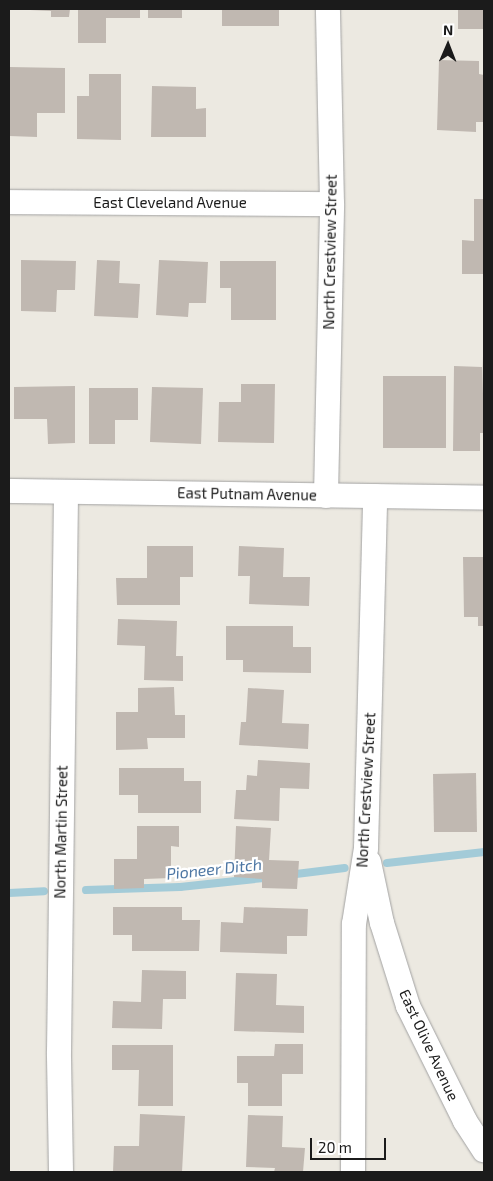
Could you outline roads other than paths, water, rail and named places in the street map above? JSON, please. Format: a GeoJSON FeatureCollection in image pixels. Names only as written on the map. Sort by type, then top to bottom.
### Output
{"type":"FeatureCollection","features":[{"type":"Feature","properties":{"kind":"street","name":"North Crestview Street"},"geometry":{"type":"LineString","coordinates":[[326,496],[332,204],[328,9]]}},
{"type":"Feature","properties":{"kind":"street","name":"East Cleveland Avenue"},"geometry":{"type":"LineString","coordinates":[[9,202],[332,204]]}},
{"type":"Feature","properties":{"kind":"street","name":"East Putnam Avenue"},"geometry":{"type":"LineString","coordinates":[[9,491],[484,498]]}},
{"type":"Feature","properties":{"kind":"street","name":"North Martin Street"},"geometry":{"type":"LineString","coordinates":[[61,1172],[58,1052],[66,492]]}},
{"type":"Feature","properties":{"kind":"street","name":"North Crestview Street"},"geometry":{"type":"LineString","coordinates":[[353,1172],[354,924],[366,848],[375,496]]}},
{"type":"Feature","properties":{"kind":"street","name":"East Olive Avenue"},"geometry":{"type":"LineString","coordinates":[[366,848],[382,923],[408,1006],[465,1121],[484,1150]]}},
{"type":"Feature","properties":{"kind":"waterway","name":"Pioneer Ditch"},"geometry":{"type":"LineString","coordinates":[[387,863],[484,852]]}},
{"type":"Feature","properties":{"kind":"waterway","name":"Pioneer Ditch"},"geometry":{"type":"LineString","coordinates":[[288,875],[345,868]]}},
{"type":"Feature","properties":{"kind":"waterway","name":"Pioneer Ditch"},"geometry":{"type":"LineString","coordinates":[[86,890],[180,887],[264,878]]}},
{"type":"Feature","properties":{"kind":"waterway","name":"Pioneer Ditch"},"geometry":{"type":"LineString","coordinates":[[9,893],[44,891]]}}]}
